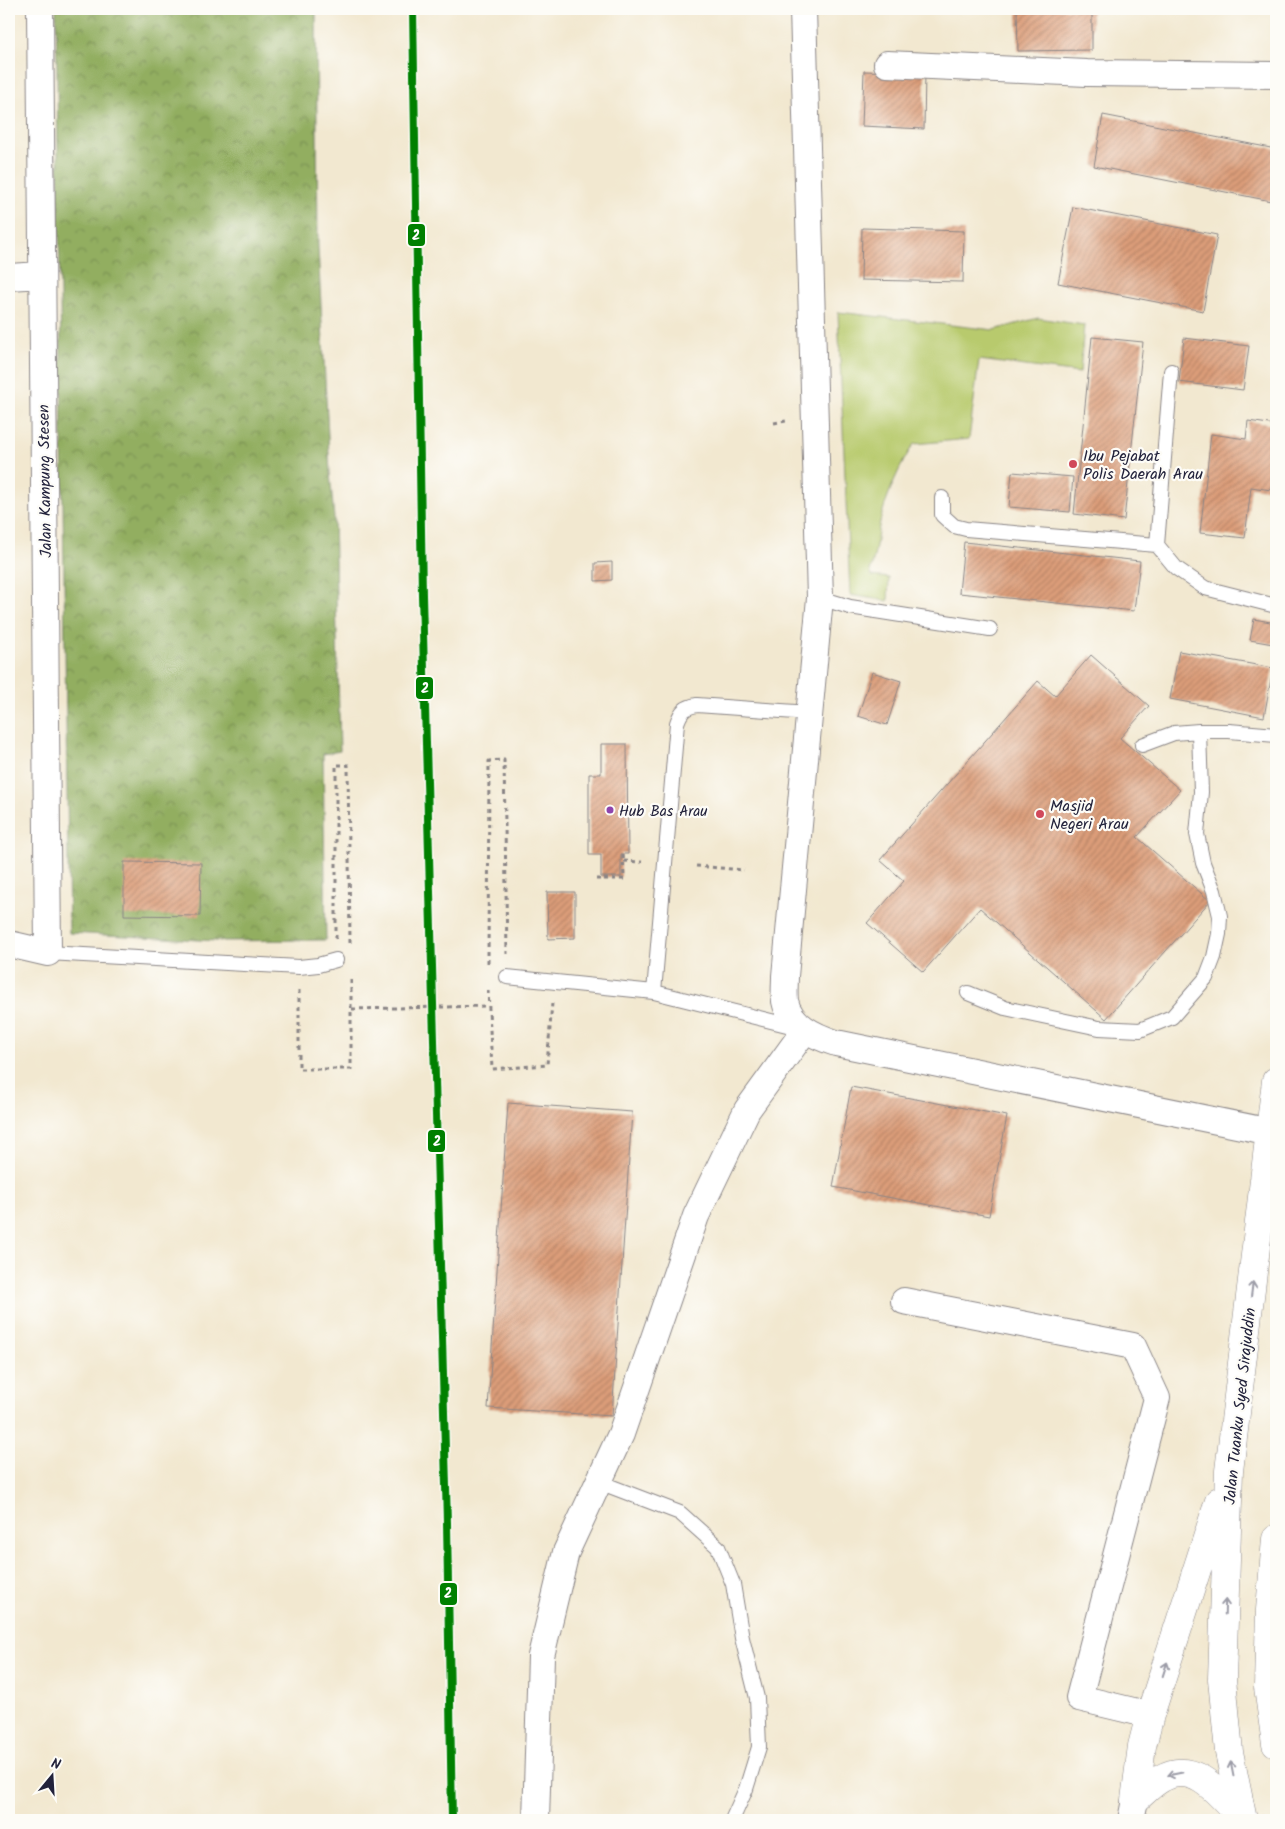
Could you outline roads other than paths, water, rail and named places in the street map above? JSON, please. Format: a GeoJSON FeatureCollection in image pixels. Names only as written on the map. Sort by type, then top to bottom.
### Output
{"type":"FeatureCollection","features":[{"type":"Feature","properties":{"kind":"highway","name":"Jalan Tuanku Syed Sirajuddin"},"geometry":{"type":"LineString","coordinates":[[1242,1819],[1229,1752],[1222,1680],[1229,1471],[1274,1133],[1276,1081]]}},
{"type":"Feature","properties":{"kind":"highway"},"geometry":{"type":"LineString","coordinates":[[1132,1813],[1142,1746],[1150,1715],[1229,1471]]}},
{"type":"Feature","properties":{"kind":"highway"},"geometry":{"type":"LineString","coordinates":[[1276,1539],[1270,1610],[1268,1687],[1276,1744]]}},
{"type":"Feature","properties":{"kind":"highway"},"geometry":{"type":"LineString","coordinates":[[1132,1813],[1162,1778],[1176,1772],[1189,1773],[1204,1780],[1242,1819]]}},
{"type":"Feature","properties":{"kind":"street","name":"Jalan Kampung Stesen"},"geometry":{"type":"LineString","coordinates":[[40,9],[48,953]]}},
{"type":"Feature","properties":{"kind":"street"},"geometry":{"type":"LineString","coordinates":[[804,9],[820,598],[785,976],[786,1001],[791,1016],[805,1030],[820,1038],[836,1043],[1274,1133]]}},
{"type":"Feature","properties":{"kind":"street"},"geometry":{"type":"LineString","coordinates":[[887,64],[1086,73],[1276,75]]}},
{"type":"Feature","properties":{"kind":"street"},"geometry":{"type":"LineString","coordinates":[[9,276],[42,275]]}},
{"type":"Feature","properties":{"kind":"street"},"geometry":{"type":"LineString","coordinates":[[9,944],[48,953]]}},
{"type":"Feature","properties":{"kind":"street"},"geometry":{"type":"LineString","coordinates":[[540,1819],[541,1656],[566,1552],[621,1434],[696,1216],[747,1110],[805,1030]]}},
{"type":"Feature","properties":{"kind":"street"},"geometry":{"type":"LineString","coordinates":[[904,1301],[1133,1346],[1157,1398],[1079,1698],[1150,1715]]}},
{"type":"Feature","properties":{"kind":"lane"},"geometry":{"type":"LineString","coordinates":[[1171,371],[1158,545],[1176,568],[1205,588],[1276,606]]}},
{"type":"Feature","properties":{"kind":"lane"},"geometry":{"type":"LineString","coordinates":[[942,498],[942,516],[954,526],[966,529],[1158,545]]}},
{"type":"Feature","properties":{"kind":"lane"},"geometry":{"type":"LineString","coordinates":[[820,598],[850,607],[990,629]]}},
{"type":"Feature","properties":{"kind":"lane"},"geometry":{"type":"LineString","coordinates":[[654,992],[676,732],[680,714],[686,707],[696,705],[810,713]]}},
{"type":"Feature","properties":{"kind":"lane"},"geometry":{"type":"LineString","coordinates":[[1142,745],[1174,734],[1199,732],[1229,731],[1276,735]]}},
{"type":"Feature","properties":{"kind":"lane"},"geometry":{"type":"LineString","coordinates":[[968,993],[1005,1008],[1099,1028],[1140,1030],[1172,1017],[1206,978],[1214,957],[1219,934],[1220,916],[1214,891],[1203,863],[1197,834],[1201,792],[1199,732]]}},
{"type":"Feature","properties":{"kind":"lane"},"geometry":{"type":"LineString","coordinates":[[48,953],[299,967],[318,965],[336,960]]}},
{"type":"Feature","properties":{"kind":"lane"},"geometry":{"type":"LineString","coordinates":[[507,977],[654,992],[805,1030]]}},
{"type":"Feature","properties":{"kind":"lane"},"geometry":{"type":"LineString","coordinates":[[599,1482],[680,1513],[718,1548],[734,1584],[742,1638],[757,1698],[758,1747],[746,1790],[732,1820]]}},
{"type":"Feature","properties":{"kind":"place","name":"Ibu Pejabat Polis Daerah Arau"},"geometry":{"type":"Point","coordinates":[1073,464]}},
{"type":"Feature","properties":{"kind":"place","name":"Hub Bas Arau"},"geometry":{"type":"Point","coordinates":[610,810]}},
{"type":"Feature","properties":{"kind":"place","name":"Masjid Negeri Arau"},"geometry":{"type":"Point","coordinates":[1040,814]}}]}
